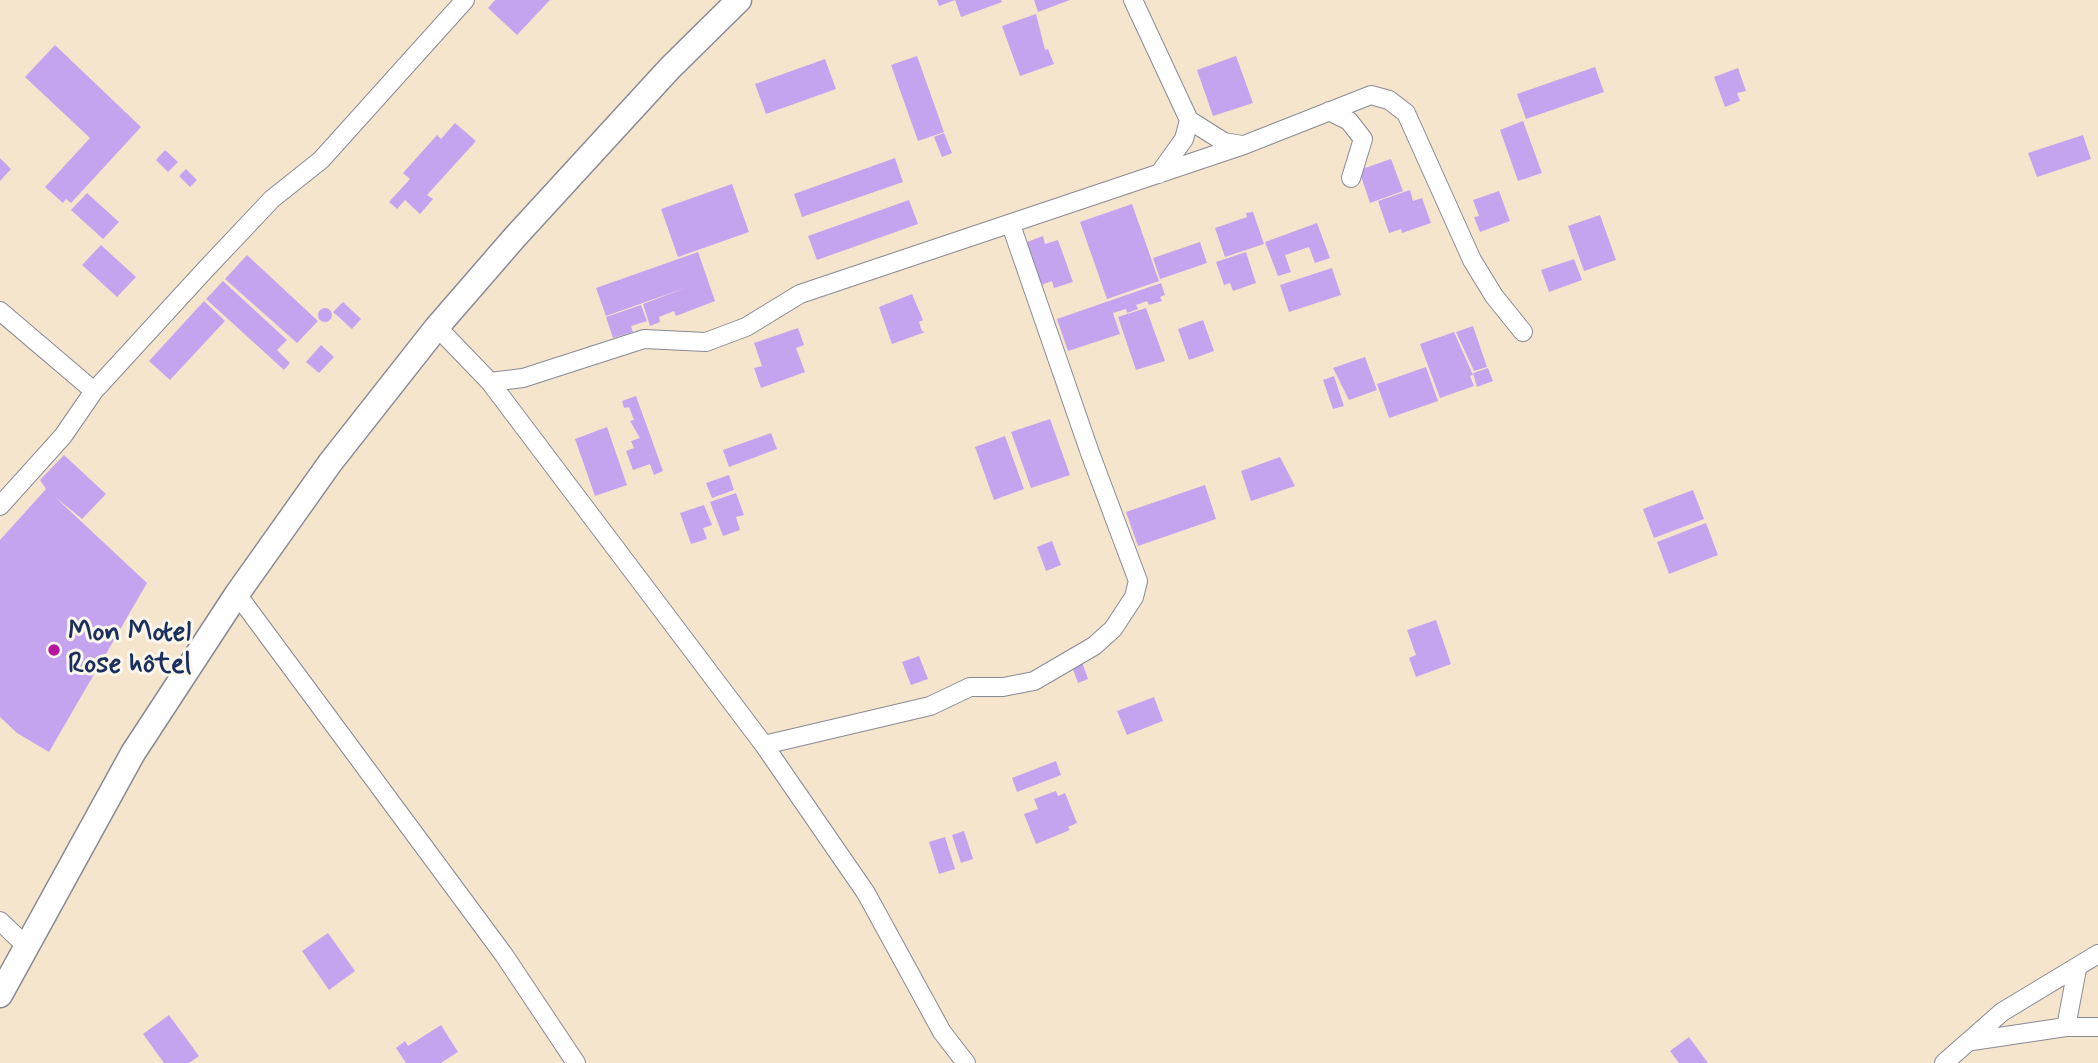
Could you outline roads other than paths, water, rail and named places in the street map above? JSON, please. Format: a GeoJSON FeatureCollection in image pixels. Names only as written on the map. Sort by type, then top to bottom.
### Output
{"type":"FeatureCollection","features":[{"type":"Feature","properties":{"kind":"main road"},"geometry":{"type":"LineString","coordinates":[[0,995],[133,752],[237,594],[330,463],[437,327],[591,152],[739,0]]}},
{"type":"Feature","properties":{"kind":"street"},"geometry":{"type":"LineString","coordinates":[[0,506],[62,436],[94,391],[272,199],[321,160],[465,0]]}},
{"type":"Feature","properties":{"kind":"street"},"geometry":{"type":"LineString","coordinates":[[1133,0],[1189,120],[1224,142],[1244,145]]}},
{"type":"Feature","properties":{"kind":"street"},"geometry":{"type":"LineString","coordinates":[[490,382],[523,378],[644,339],[706,342],[746,327],[800,295],[1244,145],[1371,95],[1389,100],[1406,113],[1428,156],[1472,260],[1494,296],[1523,332]]}},
{"type":"Feature","properties":{"kind":"street"},"geometry":{"type":"LineString","coordinates":[[1329,111],[1349,121],[1363,139],[1351,178]]}},
{"type":"Feature","properties":{"kind":"street"},"geometry":{"type":"LineString","coordinates":[[1159,174],[1184,139],[1189,120]]}},
{"type":"Feature","properties":{"kind":"street"},"geometry":{"type":"LineString","coordinates":[[764,745],[930,706],[970,687],[1003,687],[1034,681],[1094,646],[1113,629],[1134,597],[1138,581],[1011,225]]}},
{"type":"Feature","properties":{"kind":"street"},"geometry":{"type":"LineString","coordinates":[[0,311],[94,391]]}},
{"type":"Feature","properties":{"kind":"street"},"geometry":{"type":"LineString","coordinates":[[437,327],[490,382],[764,745],[866,892],[942,1032],[966,1063]]}},
{"type":"Feature","properties":{"kind":"street"},"geometry":{"type":"LineString","coordinates":[[237,594],[505,955],[576,1063]]}},
{"type":"Feature","properties":{"kind":"street"},"geometry":{"type":"LineString","coordinates":[[0,921],[25,945]]}},
{"type":"Feature","properties":{"kind":"street"},"geometry":{"type":"LineString","coordinates":[[1944,1063],[2002,1013],[2098,954]]}},
{"type":"Feature","properties":{"kind":"street"},"geometry":{"type":"LineString","coordinates":[[2066,1027],[2077,969]]}},
{"type":"Feature","properties":{"kind":"street"},"geometry":{"type":"LineString","coordinates":[[1972,1041],[2066,1027],[2098,1027]]}},
{"type":"Feature","properties":{"kind":"place","name":"Mon Motel Rose hôtel"},"geometry":{"type":"Point","coordinates":[54,650]}}]}
